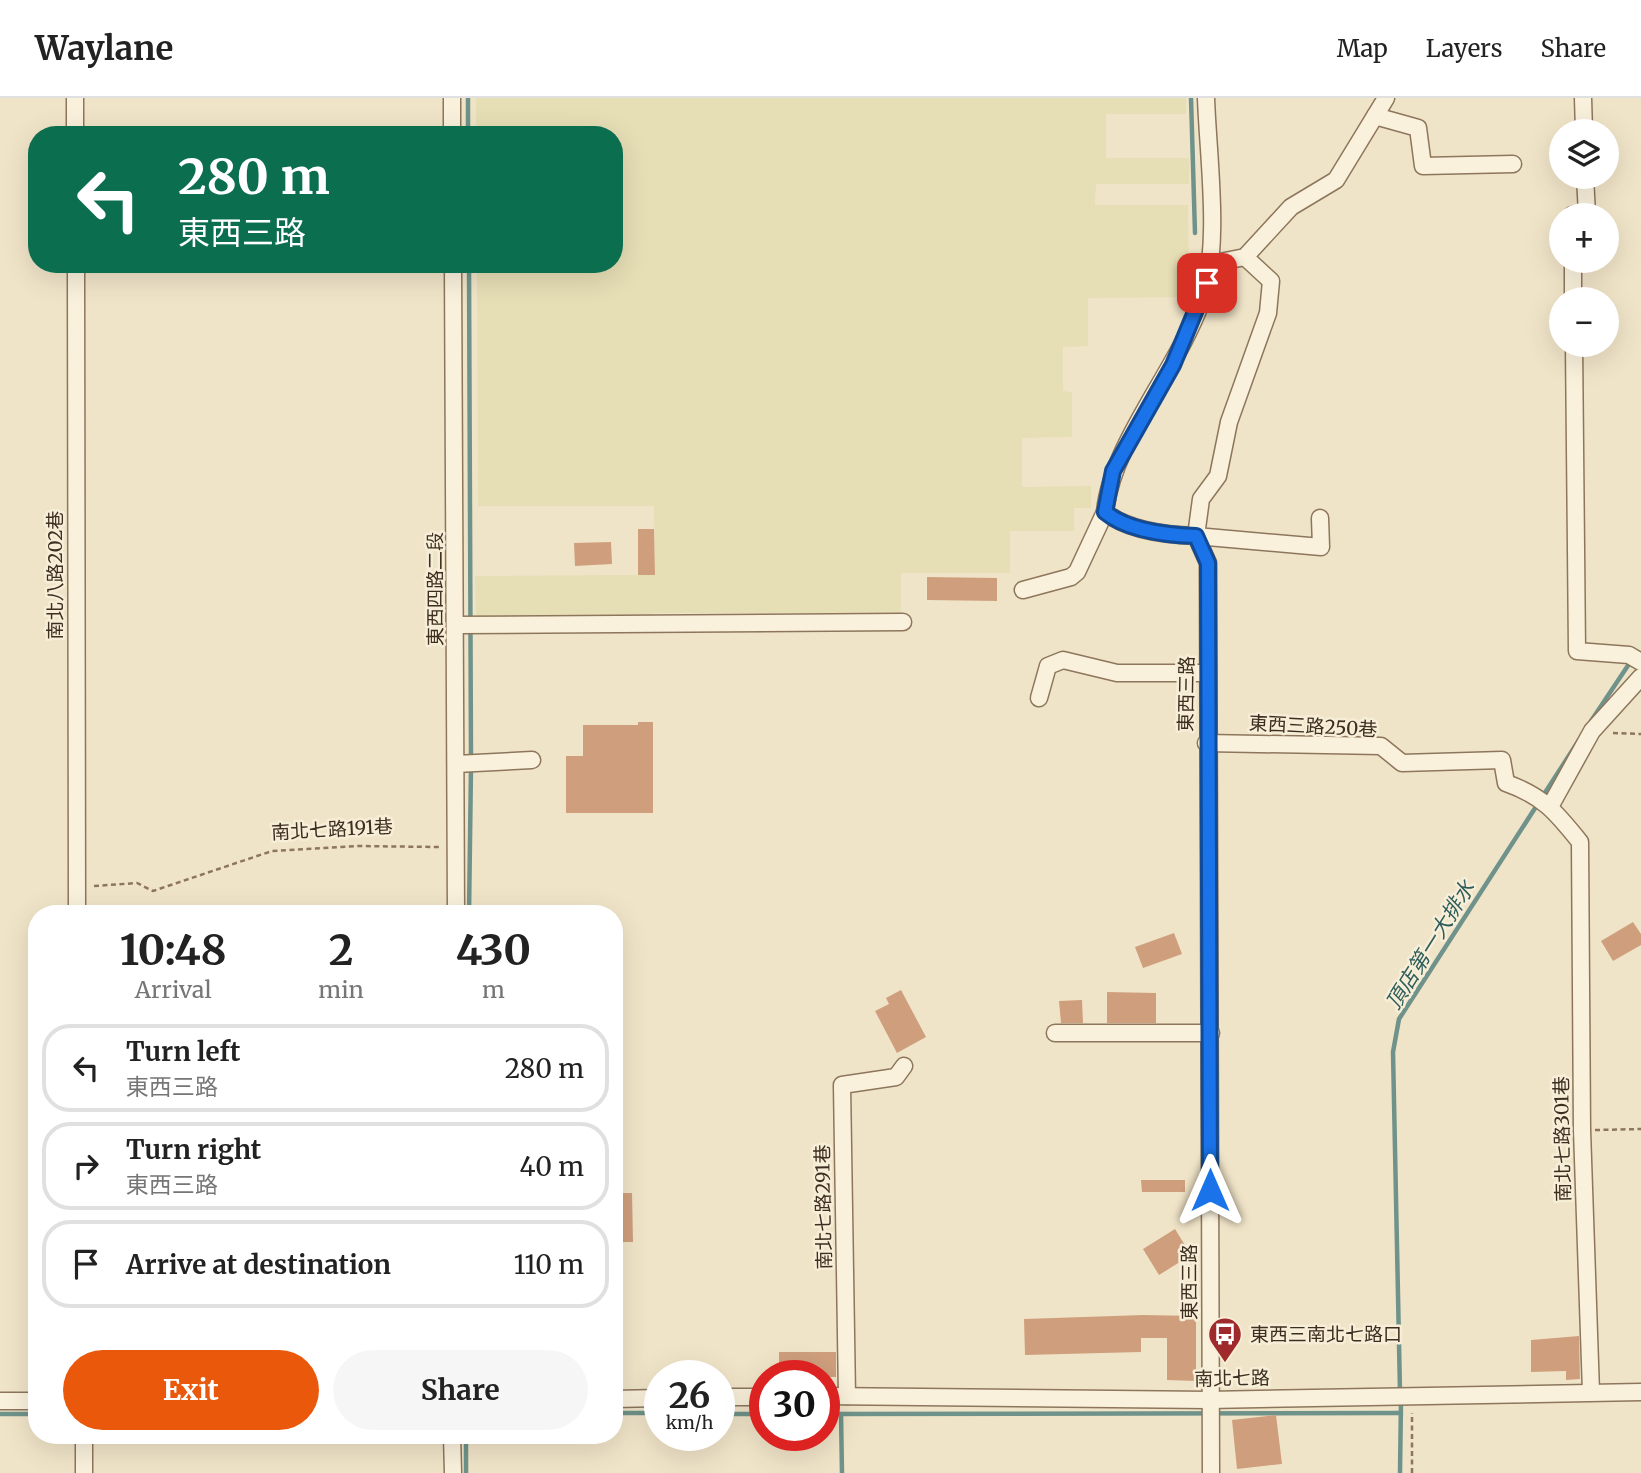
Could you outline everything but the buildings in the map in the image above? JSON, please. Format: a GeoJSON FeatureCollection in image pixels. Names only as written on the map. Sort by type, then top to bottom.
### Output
{"type":"FeatureCollection","features":[{"type":"Feature","properties":{"kind":"street"},"geometry":{"type":"LineString","coordinates":[[75,98],[75,126]]}},
{"type":"Feature","properties":{"kind":"street"},"geometry":{"type":"LineString","coordinates":[[452,98],[452,126]]}},
{"type":"Feature","properties":{"kind":"street"},"geometry":{"type":"LineString","coordinates":[[1023,590],[1070,577],[1077,572],[1105,512],[1113,471],[1173,365],[1202,302],[1212,267],[1206,98]]}},
{"type":"Feature","properties":{"kind":"street"},"geometry":{"type":"LineString","coordinates":[[1212,267],[1220,262],[1245,257],[1291,207],[1336,180],[1386,98]]}},
{"type":"Feature","properties":{"kind":"street"},"geometry":{"type":"LineString","coordinates":[[1583,98],[1584,119]]}},
{"type":"Feature","properties":{"kind":"street"},"geometry":{"type":"LineString","coordinates":[[1375,116],[1418,128],[1423,166],[1513,164]]}},
{"type":"Feature","properties":{"kind":"street"},"geometry":{"type":"LineString","coordinates":[[1196,536],[1201,499],[1218,477],[1242,382],[1268,313],[1271,281],[1245,257]]}},
{"type":"Feature","properties":{"kind":"street","name":"南北八路202巷"},"geometry":{"type":"LineString","coordinates":[[76,273],[76,887]]}},
{"type":"Feature","properties":{"kind":"street","name":"東西四路二段"},"geometry":{"type":"LineString","coordinates":[[453,273],[457,625],[456,905]]}},
{"type":"Feature","properties":{"kind":"street"},"geometry":{"type":"LineString","coordinates":[[1574,357],[1577,651],[1629,655],[1641,662]]}},
{"type":"Feature","properties":{"kind":"street"},"geometry":{"type":"LineString","coordinates":[[1105,512],[1118,523],[1176,535],[1321,547],[1320,518]]}},
{"type":"Feature","properties":{"kind":"street","name":"東西三路"},"geometry":{"type":"LineString","coordinates":[[1196,536],[1208,563],[1206,743],[1211,1473]]}},
{"type":"Feature","properties":{"kind":"street"},"geometry":{"type":"LineString","coordinates":[[457,625],[903,622]]}},
{"type":"Feature","properties":{"kind":"street"},"geometry":{"type":"LineString","coordinates":[[1039,698],[1048,666],[1063,660],[1117,673],[1208,673]]}},
{"type":"Feature","properties":{"kind":"street"},"geometry":{"type":"LineString","coordinates":[[1551,805],[1592,731],[1641,677]]}},
{"type":"Feature","properties":{"kind":"street","name":"東西三路250巷"},"geometry":{"type":"LineString","coordinates":[[1206,743],[1381,747],[1402,763],[1502,760],[1506,783],[1526,790],[1551,805],[1580,842],[1582,886]]}},
{"type":"Feature","properties":{"kind":"street"},"geometry":{"type":"LineString","coordinates":[[456,764],[532,760]]}},
{"type":"Feature","properties":{"kind":"street","name":"南北七路301巷"},"geometry":{"type":"LineString","coordinates":[[1582,886],[1582,1130],[1591,1392]]}},
{"type":"Feature","properties":{"kind":"street"},"geometry":{"type":"LineString","coordinates":[[76,887],[77,905]]}},
{"type":"Feature","properties":{"kind":"street"},"geometry":{"type":"LineString","coordinates":[[1055,1033],[1210,1033]]}},
{"type":"Feature","properties":{"kind":"street","name":"南北七路291巷"},"geometry":{"type":"LineString","coordinates":[[847,1396],[842,1085],[897,1077],[904,1066]]}},
{"type":"Feature","properties":{"kind":"street","name":"南北七路"},"geometry":{"type":"LineString","coordinates":[[840,1396],[1209,1400],[1641,1392]]}},
{"type":"Feature","properties":{"kind":"street"},"geometry":{"type":"LineString","coordinates":[[623,1399],[644,1398]]}},
{"type":"Feature","properties":{"kind":"street"},"geometry":{"type":"LineString","coordinates":[[0,1401],[28,1401]]}},
{"type":"Feature","properties":{"kind":"street"},"geometry":{"type":"LineString","coordinates":[[84,1444],[84,1473]]}},
{"type":"Feature","properties":{"kind":"street"},"geometry":{"type":"LineString","coordinates":[[452,1444],[453,1473]]}},
{"type":"Feature","properties":{"kind":"path"},"geometry":{"type":"LineString","coordinates":[[1592,731],[1641,734]]}},
{"type":"Feature","properties":{"kind":"path","name":"南北七路191巷"},"geometry":{"type":"LineString","coordinates":[[76,887],[137,883],[153,891],[272,851],[356,846],[456,847]]}},
{"type":"Feature","properties":{"kind":"path"},"geometry":{"type":"LineString","coordinates":[[1582,1130],[1641,1129]]}},
{"type":"Feature","properties":{"kind":"path"},"geometry":{"type":"LineString","coordinates":[[1412,1473],[1413,1396]]}},
{"type":"Feature","properties":{"kind":"shaded area"},"geometry":{"type":"Polygon","coordinates":[[[476,98],[1186,98],[1186,114],[1106,114],[1106,158],[1189,158],[1189,184],[1096,184],[1095,205],[1188,205],[1189,297],[1088,298],[1088,346],[1063,347],[1063,391],[1072,392],[1072,437],[1022,438],[1022,487],[1091,486],[1091,508],[1074,508],[1074,531],[1010,531],[1010,573],[901,573],[901,613],[652,613],[652,619],[476,619],[475,576],[655,575],[654,506],[478,506],[477,273],[623,273],[623,126],[476,126],[476,98]]]}},
{"type":"Feature","properties":{"kind":"waterway"},"geometry":{"type":"LineString","coordinates":[[468,98],[468,126]]}},
{"type":"Feature","properties":{"kind":"waterway"},"geometry":{"type":"LineString","coordinates":[[1191,98],[1195,233]]}},
{"type":"Feature","properties":{"kind":"waterway"},"geometry":{"type":"LineString","coordinates":[[469,273],[471,759]]}},
{"type":"Feature","properties":{"kind":"waterway","name":"頂店第一大排水"},"geometry":{"type":"LineString","coordinates":[[1591,721],[1631,661]]}},
{"type":"Feature","properties":{"kind":"waterway","name":"頂店第一大排水"},"geometry":{"type":"LineString","coordinates":[[1400,1392],[1393,1052],[1399,1019],[1579,740]]}},
{"type":"Feature","properties":{"kind":"waterway"},"geometry":{"type":"LineString","coordinates":[[469,905],[471,767]]}},
{"type":"Feature","properties":{"kind":"waterway","name":"頂店第一大排水"},"geometry":{"type":"LineString","coordinates":[[1400,1473],[1401,1400]]}},
{"type":"Feature","properties":{"kind":"waterway"},"geometry":{"type":"LineString","coordinates":[[623,1413],[644,1413]]}},
{"type":"Feature","properties":{"kind":"waterway"},"geometry":{"type":"LineString","coordinates":[[840,1414],[1401,1413]]}},
{"type":"Feature","properties":{"kind":"waterway"},"geometry":{"type":"LineString","coordinates":[[0,1414],[28,1414]]}},
{"type":"Feature","properties":{"kind":"waterway"},"geometry":{"type":"LineString","coordinates":[[735,1414],[749,1414]]}},
{"type":"Feature","properties":{"kind":"waterway"},"geometry":{"type":"LineString","coordinates":[[841,1414],[842,1473]]}},
{"type":"Feature","properties":{"kind":"waterway"},"geometry":{"type":"LineString","coordinates":[[466,1444],[466,1473]]}},
{"type":"Feature","properties":{"kind":"place","name":"東西三南北七路口"},"geometry":{"type":"Point","coordinates":[1225,1364]}},
{"type":"Feature","properties":{"kind":"route"},"geometry":{"type":"LineString","coordinates":[[1207,283],[1202,302],[1173,365],[1113,471],[1105,512],[1118,523],[1176,535],[1196,536],[1208,563],[1206,743],[1210,1190]]}}]}
